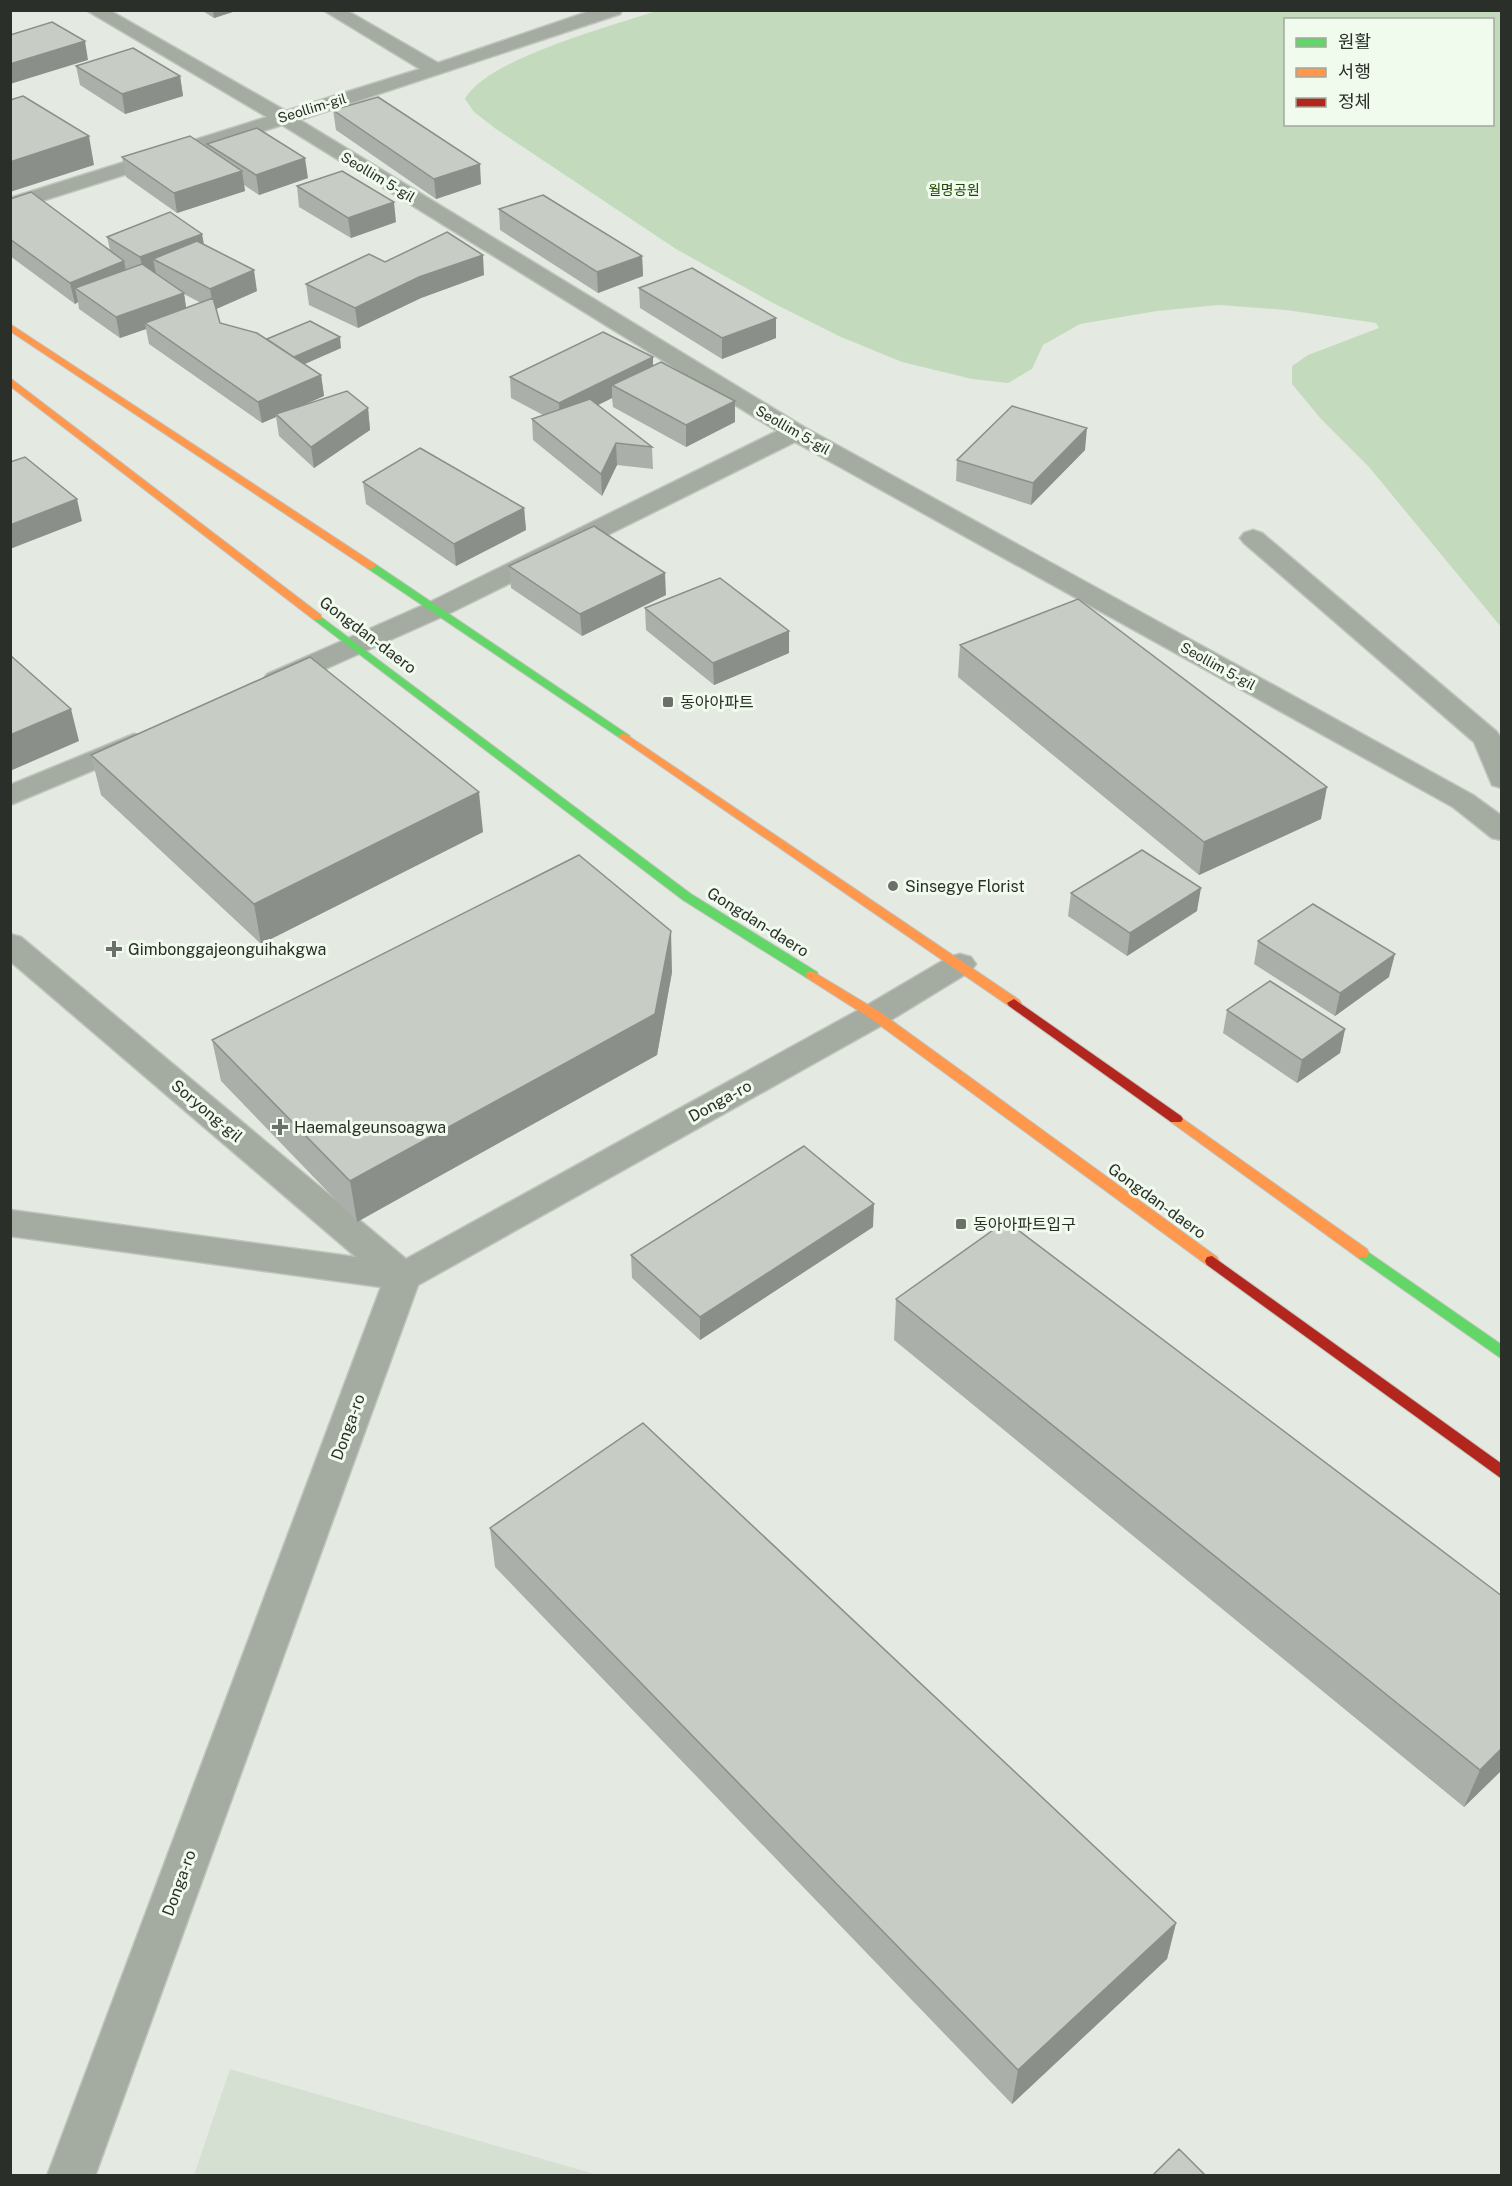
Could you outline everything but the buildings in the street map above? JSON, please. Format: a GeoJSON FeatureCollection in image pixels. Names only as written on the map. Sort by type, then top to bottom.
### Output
{"type":"FeatureCollection","features":[{"type":"Feature","properties":{"kind":"street","name":"Seollim 5-gil"},"geometry":{"type":"LineString","coordinates":[[95,10],[282,117],[795,432],[1463,801],[1502,831]]}},
{"type":"Feature","properties":{"kind":"street"},"geometry":{"type":"LineString","coordinates":[[332,10],[436,70]]}},
{"type":"Feature","properties":{"kind":"street","name":"Seollim-gil"},"geometry":{"type":"LineString","coordinates":[[10,205],[436,70],[613,10]]}},
{"type":"Feature","properties":{"kind":"street"},"geometry":{"type":"LineString","coordinates":[[10,327],[437,609],[960,964],[1502,1353]]}},
{"type":"Feature","properties":{"kind":"street","name":"Gongdan-daero"},"geometry":{"type":"LineString","coordinates":[[10,381],[687,897],[875,1016],[1502,1473]]}},
{"type":"Feature","properties":{"kind":"street"},"geometry":{"type":"LineString","coordinates":[[258,688],[437,609],[795,432]]}},
{"type":"Feature","properties":{"kind":"street"},"geometry":{"type":"LineString","coordinates":[[1253,537],[1487,738],[1502,780]]}},
{"type":"Feature","properties":{"kind":"street"},"geometry":{"type":"LineString","coordinates":[[10,796],[161,730]]}},
{"type":"Feature","properties":{"kind":"street","name":"Soryong-gil"},"geometry":{"type":"LineString","coordinates":[[10,944],[403,1277]]}},
{"type":"Feature","properties":{"kind":"street","name":"Donga-ro"},"geometry":{"type":"LineString","coordinates":[[71,2175],[403,1277],[875,1016],[960,964]]}},
{"type":"Feature","properties":{"kind":"street"},"geometry":{"type":"LineString","coordinates":[[10,1223],[403,1277]]}},
{"type":"Feature","properties":{"kind":"shaded area"},"geometry":{"type":"Polygon","coordinates":[[[230,2069],[598,2175],[194,2175],[230,2069]]]}},
{"type":"Feature","properties":{"kind":"green space","name":"월명공원"},"geometry":{"type":"Polygon","coordinates":[[[656,11],[1501,11],[1501,627],[1369,467],[1321,419],[1292,384],[1292,366],[1308,355],[1379,328],[1376,323],[1286,310],[1219,305],[1157,311],[1080,324],[1043,345],[1032,369],[1008,383],[972,379],[902,362],[841,337],[773,303],[676,249],[496,129],[474,112],[465,99],[477,84],[498,70],[582,35],[656,11]]]}},
{"type":"Feature","properties":{"kind":"traffic: fast"},"geometry":{"type":"LineString","coordinates":[[371,566],[624,736]]}},
{"type":"Feature","properties":{"kind":"traffic: fast"},"geometry":{"type":"LineString","coordinates":[[317,617],[687,897],[812,975]]}},
{"type":"Feature","properties":{"kind":"traffic: fast"},"geometry":{"type":"LineString","coordinates":[[1362,1253],[1502,1353]]}},
{"type":"Feature","properties":{"kind":"traffic: slow"},"geometry":{"type":"LineString","coordinates":[[10,327],[371,566]]}},
{"type":"Feature","properties":{"kind":"traffic: slow"},"geometry":{"type":"LineString","coordinates":[[10,381],[317,617]]}},
{"type":"Feature","properties":{"kind":"traffic: slow"},"geometry":{"type":"LineString","coordinates":[[624,736],[1014,1003]]}},
{"type":"Feature","properties":{"kind":"traffic: slow"},"geometry":{"type":"LineString","coordinates":[[812,975],[875,1015],[1212,1261]]}},
{"type":"Feature","properties":{"kind":"traffic: slow"},"geometry":{"type":"LineString","coordinates":[[1176,1119],[1362,1253]]}},
{"type":"Feature","properties":{"kind":"traffic: jam"},"geometry":{"type":"LineString","coordinates":[[1014,1003],[1176,1119]]}},
{"type":"Feature","properties":{"kind":"traffic: jam"},"geometry":{"type":"LineString","coordinates":[[1212,1261],[1502,1473]]}},
{"type":"Feature","properties":{"kind":"place","name":"동아아파트"},"geometry":{"type":"Point","coordinates":[668,702]}},
{"type":"Feature","properties":{"kind":"place","name":"Sinsegye Florist"},"geometry":{"type":"Point","coordinates":[893,886]}},
{"type":"Feature","properties":{"kind":"place","name":"Gimbonggajeonguihakgwa"},"geometry":{"type":"Point","coordinates":[114,949]}},
{"type":"Feature","properties":{"kind":"place","name":"Haemalgeunsoagwa"},"geometry":{"type":"Point","coordinates":[280,1127]}},
{"type":"Feature","properties":{"kind":"place","name":"동아아파트입구"},"geometry":{"type":"Point","coordinates":[961,1224]}}]}
